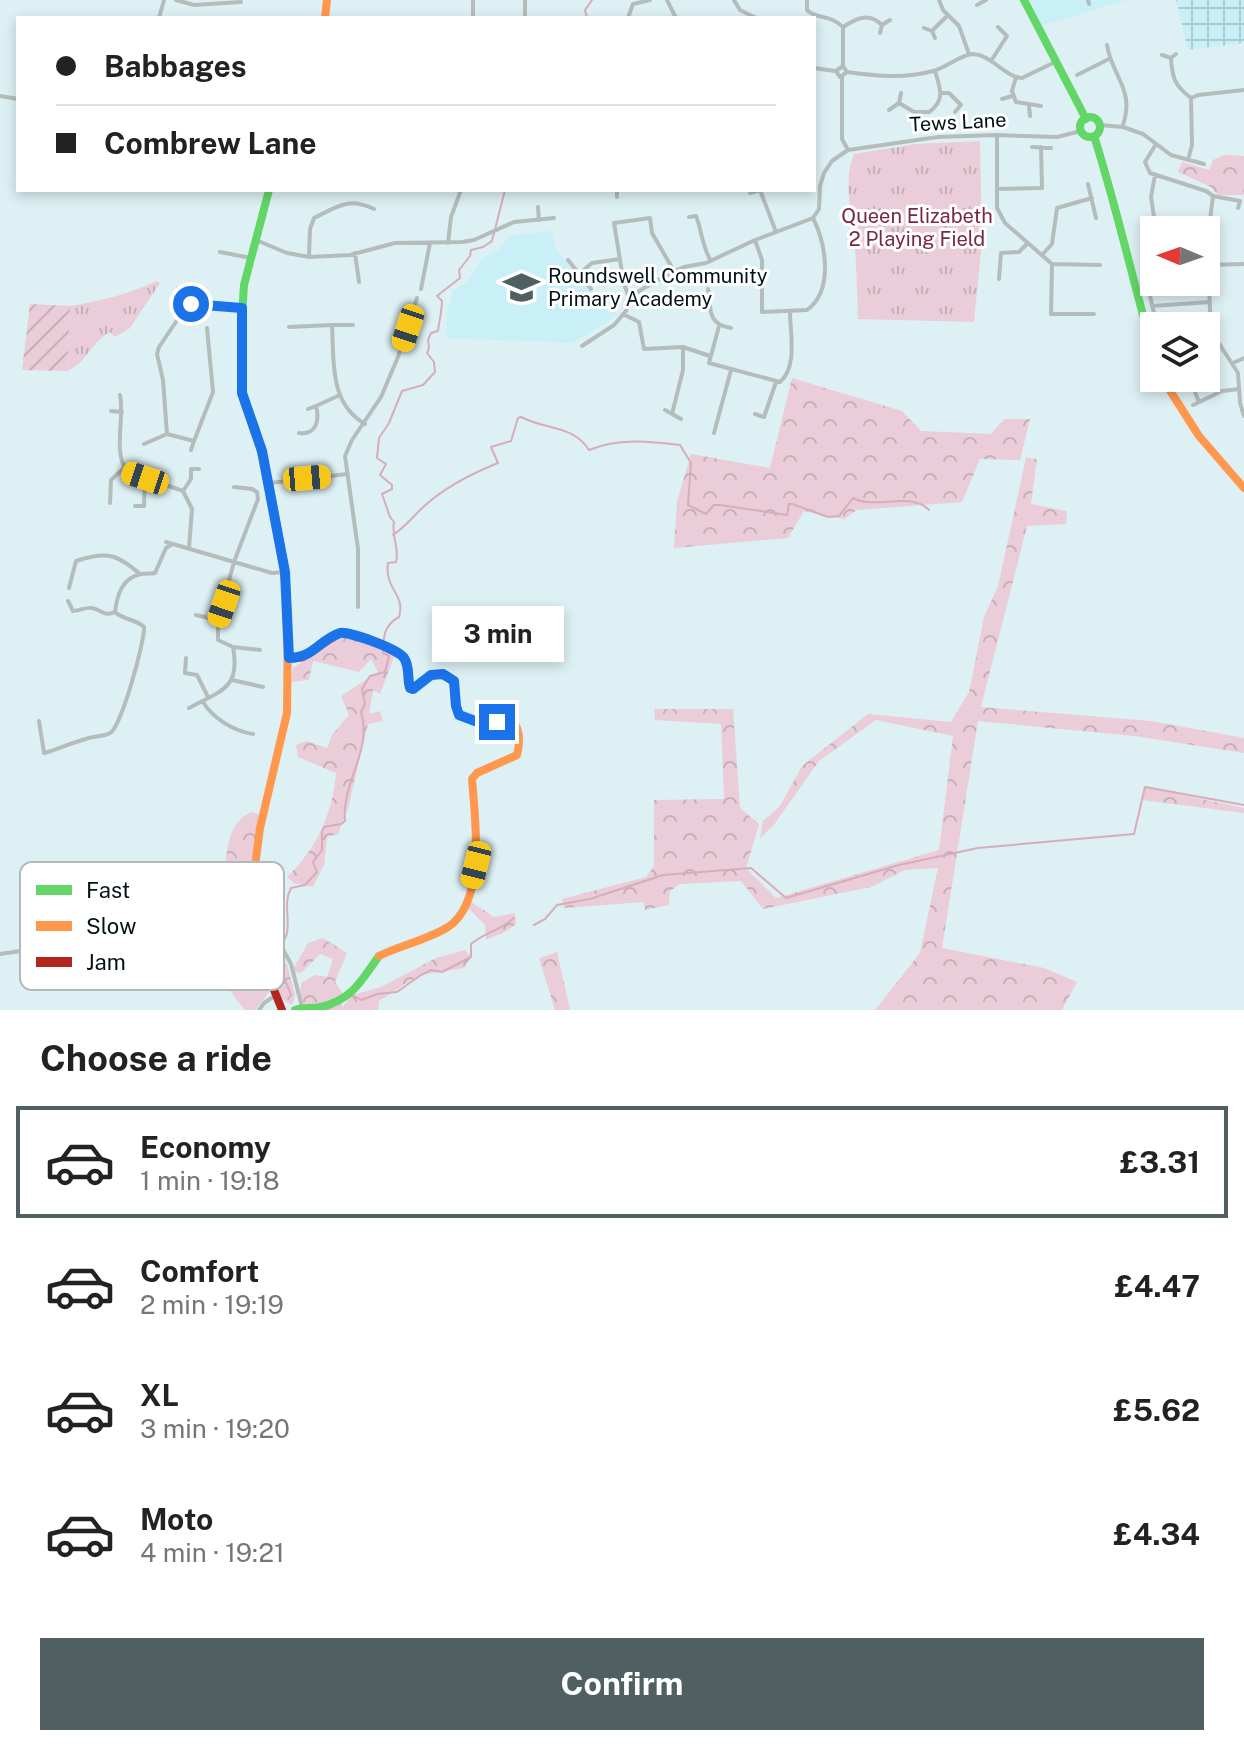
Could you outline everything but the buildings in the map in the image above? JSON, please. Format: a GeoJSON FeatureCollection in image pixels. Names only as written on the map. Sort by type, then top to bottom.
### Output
{"type":"FeatureCollection","features":[{"type":"Feature","properties":{"kind":"street"},"geometry":{"type":"LineString","coordinates":[[176,0],[194,5],[241,2]]}},
{"type":"Feature","properties":{"kind":"street"},"geometry":{"type":"LineString","coordinates":[[632,2],[650,0]]}},
{"type":"Feature","properties":{"kind":"street"},"geometry":{"type":"LineString","coordinates":[[734,0],[740,10],[752,16]]}},
{"type":"Feature","properties":{"kind":"street"},"geometry":{"type":"LineString","coordinates":[[807,0],[807,10],[811,14],[830,17],[843,27]]}},
{"type":"Feature","properties":{"kind":"street"},"geometry":{"type":"LineString","coordinates":[[939,0],[943,10],[959,26],[969,54]]}},
{"type":"Feature","properties":{"kind":"street"},"geometry":{"type":"LineString","coordinates":[[977,5],[986,0]]}},
{"type":"Feature","properties":{"kind":"street"},"geometry":{"type":"LineString","coordinates":[[1024,0],[1086,119]]}},
{"type":"Feature","properties":{"kind":"street"},"geometry":{"type":"LineString","coordinates":[[932,31],[948,15]]}},
{"type":"Feature","properties":{"kind":"street"},"geometry":{"type":"LineString","coordinates":[[843,27],[864,17],[875,19],[882,25]]}},
{"type":"Feature","properties":{"kind":"street"},"geometry":{"type":"LineString","coordinates":[[880,33],[882,25],[890,20]]}},
{"type":"Feature","properties":{"kind":"street"},"geometry":{"type":"LineString","coordinates":[[843,27],[843,66],[847,72]]}},
{"type":"Feature","properties":{"kind":"street"},"geometry":{"type":"LineString","coordinates":[[998,27],[1007,36],[1014,36]]}},
{"type":"Feature","properties":{"kind":"street"},"geometry":{"type":"LineString","coordinates":[[924,28],[932,31],[935,38]]}},
{"type":"Feature","properties":{"kind":"street"},"geometry":{"type":"LineString","coordinates":[[991,61],[1007,36]]}},
{"type":"Feature","properties":{"kind":"street"},"geometry":{"type":"LineString","coordinates":[[1107,45],[1109,59],[1124,83],[1128,101],[1123,127]]}},
{"type":"Feature","properties":{"kind":"street"},"geometry":{"type":"LineString","coordinates":[[842,77],[847,72],[908,77],[935,71],[969,54],[976,54],[1022,78],[1055,62]]}},
{"type":"Feature","properties":{"kind":"street"},"geometry":{"type":"LineString","coordinates":[[1171,58],[1176,54]]}},
{"type":"Feature","properties":{"kind":"street"},"geometry":{"type":"LineString","coordinates":[[1162,55],[1171,58]]}},
{"type":"Feature","properties":{"kind":"street"},"geometry":{"type":"LineString","coordinates":[[1171,58],[1174,82],[1191,98],[1192,145],[1188,160]]}},
{"type":"Feature","properties":{"kind":"street"},"geometry":{"type":"LineString","coordinates":[[1077,75],[1109,59]]}},
{"type":"Feature","properties":{"kind":"street"},"geometry":{"type":"LineString","coordinates":[[836,71],[843,66]]}},
{"type":"Feature","properties":{"kind":"street"},"geometry":{"type":"LineString","coordinates":[[816,68],[836,71],[842,77],[842,139],[848,150]]}},
{"type":"Feature","properties":{"kind":"street"},"geometry":{"type":"LineString","coordinates":[[899,103],[923,114],[935,108],[942,93],[935,71]]}},
{"type":"Feature","properties":{"kind":"street"},"geometry":{"type":"LineString","coordinates":[[1016,77],[1012,96],[1016,102],[1041,106]]}},
{"type":"Feature","properties":{"kind":"street"},"geometry":{"type":"LineString","coordinates":[[1191,98],[1244,90]]}},
{"type":"Feature","properties":{"kind":"street"},"geometry":{"type":"LineString","coordinates":[[889,110],[899,103],[901,93]]}},
{"type":"Feature","properties":{"kind":"street"},"geometry":{"type":"LineString","coordinates":[[942,93],[949,93],[961,105]]}},
{"type":"Feature","properties":{"kind":"street"},"geometry":{"type":"LineString","coordinates":[[1002,99],[1012,96]]}},
{"type":"Feature","properties":{"kind":"street"},"geometry":{"type":"LineString","coordinates":[[955,112],[961,105],[969,103]]}},
{"type":"Feature","properties":{"kind":"street"},"geometry":{"type":"LineString","coordinates":[[1029,106],[1030,116]]}},
{"type":"Feature","properties":{"kind":"street"},"geometry":{"type":"LineString","coordinates":[[1100,125],[1099,132],[1094,136],[1081,131],[1081,124],[1093,118],[1100,125],[1123,127],[1143,134],[1171,155],[1204,164]]}},
{"type":"Feature","properties":{"kind":"street","name":"Tews Lane"},"geometry":{"type":"LineString","coordinates":[[813,218],[819,209],[822,179],[828,167],[848,150],[938,137],[1057,137],[1081,131]]}},
{"type":"Feature","properties":{"kind":"street"},"geometry":{"type":"LineString","coordinates":[[997,135],[997,208],[1001,219],[1052,264],[1100,265]]}},
{"type":"Feature","properties":{"kind":"street"},"geometry":{"type":"LineString","coordinates":[[1094,136],[1115,202],[1142,312]]}},
{"type":"Feature","properties":{"kind":"street"},"geometry":{"type":"LineString","coordinates":[[1156,144],[1145,162],[1147,169],[1155,175],[1213,196],[1240,201],[1238,208]]}},
{"type":"Feature","properties":{"kind":"street"},"geometry":{"type":"LineString","coordinates":[[1032,147],[1051,148]]}},
{"type":"Feature","properties":{"kind":"street"},"geometry":{"type":"LineString","coordinates":[[997,189],[1042,188],[1041,147]]}},
{"type":"Feature","properties":{"kind":"street"},"geometry":{"type":"LineString","coordinates":[[1154,216],[1151,197],[1155,175]]}},
{"type":"Feature","properties":{"kind":"street"},"geometry":{"type":"LineString","coordinates":[[1088,184],[1096,218]]}},
{"type":"Feature","properties":{"kind":"street"},"geometry":{"type":"LineString","coordinates":[[256,862],[260,828],[287,713],[289,658],[285,572],[269,483],[255,427],[242,393],[242,308],[268,192]]}},
{"type":"Feature","properties":{"kind":"street"},"geometry":{"type":"LineString","coordinates":[[448,243],[451,217],[460,192]]}},
{"type":"Feature","properties":{"kind":"street"},"geometry":{"type":"LineString","coordinates":[[617,192],[617,197]]}},
{"type":"Feature","properties":{"kind":"street"},"geometry":{"type":"LineString","coordinates":[[761,192],[776,232]]}},
{"type":"Feature","properties":{"kind":"street"},"geometry":{"type":"LineString","coordinates":[[1210,216],[1213,196]]}},
{"type":"Feature","properties":{"kind":"street"},"geometry":{"type":"LineString","coordinates":[[1042,255],[1052,244],[1057,208],[1092,198]]}},
{"type":"Feature","properties":{"kind":"street"},"geometry":{"type":"LineString","coordinates":[[309,257],[310,229],[314,218],[347,202],[359,202],[374,209]]}},
{"type":"Feature","properties":{"kind":"street"},"geometry":{"type":"LineString","coordinates":[[538,207],[539,220]]}},
{"type":"Feature","properties":{"kind":"street"},"geometry":{"type":"LineString","coordinates":[[689,217],[696,216],[704,249],[711,261]]}},
{"type":"Feature","properties":{"kind":"street"},"geometry":{"type":"LineString","coordinates":[[256,240],[281,252],[309,257],[355,253],[395,243],[474,240],[514,222],[554,218]]}},
{"type":"Feature","properties":{"kind":"street"},"geometry":{"type":"LineString","coordinates":[[630,300],[614,223],[650,218],[652,233],[674,271]]}},
{"type":"Feature","properties":{"kind":"street"},"geometry":{"type":"LineString","coordinates":[[582,346],[614,325],[639,291],[674,271],[711,261],[755,240],[813,218],[824,245],[824,277],[811,307],[801,312],[762,312],[762,260],[755,240]]}},
{"type":"Feature","properties":{"kind":"street"},"geometry":{"type":"LineString","coordinates":[[421,289],[430,243]]}},
{"type":"Feature","properties":{"kind":"street"},"geometry":{"type":"LineString","coordinates":[[999,279],[1001,253],[1019,252],[1028,243]]}},
{"type":"Feature","properties":{"kind":"street"},"geometry":{"type":"LineString","coordinates":[[220,252],[251,258]]}},
{"type":"Feature","properties":{"kind":"street"},"geometry":{"type":"LineString","coordinates":[[355,253],[359,282]]}},
{"type":"Feature","properties":{"kind":"street"},"geometry":{"type":"LineString","coordinates":[[579,274],[592,263],[620,259]]}},
{"type":"Feature","properties":{"kind":"street"},"geometry":{"type":"LineString","coordinates":[[568,260],[591,289]]}},
{"type":"Feature","properties":{"kind":"street"},"geometry":{"type":"LineString","coordinates":[[1052,264],[1051,314],[1094,314]]}},
{"type":"Feature","properties":{"kind":"street"},"geometry":{"type":"LineString","coordinates":[[1220,265],[1244,264]]}},
{"type":"Feature","properties":{"kind":"street"},"geometry":{"type":"LineString","coordinates":[[178,288],[186,307]]}},
{"type":"Feature","properties":{"kind":"street"},"geometry":{"type":"LineString","coordinates":[[708,289],[713,320],[719,326],[731,328]]}},
{"type":"Feature","properties":{"kind":"street"},"geometry":{"type":"LineString","coordinates":[[1150,296],[1154,312]]}},
{"type":"Feature","properties":{"kind":"street"},"geometry":{"type":"LineString","coordinates":[[1210,296],[1211,331],[1238,373],[1244,413]]}},
{"type":"Feature","properties":{"kind":"street"},"geometry":{"type":"LineString","coordinates":[[358,609],[358,549],[347,474],[347,450],[381,397],[417,298]]}},
{"type":"Feature","properties":{"kind":"street"},"geometry":{"type":"LineString","coordinates":[[1152,306],[1210,302]]}},
{"type":"Feature","properties":{"kind":"street"},"geometry":{"type":"LineString","coordinates":[[167,434],[163,380],[157,354],[159,347],[191,304],[242,308]]}},
{"type":"Feature","properties":{"kind":"street"},"geometry":{"type":"LineString","coordinates":[[755,414],[764,417],[776,382],[785,377],[790,364],[790,312]]}},
{"type":"Feature","properties":{"kind":"street"},"geometry":{"type":"LineString","coordinates":[[623,314],[639,322],[644,349],[683,347],[710,356]]}},
{"type":"Feature","properties":{"kind":"street"},"geometry":{"type":"LineString","coordinates":[[332,325],[335,383],[352,414],[365,424]]}},
{"type":"Feature","properties":{"kind":"street"},"geometry":{"type":"LineString","coordinates":[[289,327],[353,325]]}},
{"type":"Feature","properties":{"kind":"street"},"geometry":{"type":"LineString","coordinates":[[719,326],[709,363],[776,382]]}},
{"type":"Feature","properties":{"kind":"street"},"geometry":{"type":"LineString","coordinates":[[191,450],[213,392],[207,328]]}},
{"type":"Feature","properties":{"kind":"street"},"geometry":{"type":"LineString","coordinates":[[672,414],[683,370],[683,347]]}},
{"type":"Feature","properties":{"kind":"street"},"geometry":{"type":"LineString","coordinates":[[1233,363],[1244,358]]}},
{"type":"Feature","properties":{"kind":"street"},"geometry":{"type":"LineString","coordinates":[[714,433],[731,370]]}},
{"type":"Feature","properties":{"kind":"street"},"geometry":{"type":"LineString","coordinates":[[1193,392],[1196,404],[1222,391],[1239,389]]}},
{"type":"Feature","properties":{"kind":"street"},"geometry":{"type":"LineString","coordinates":[[1169,392],[1224,469],[1244,488]]}},
{"type":"Feature","properties":{"kind":"street"},"geometry":{"type":"LineString","coordinates":[[120,395],[124,468]]}},
{"type":"Feature","properties":{"kind":"street"},"geometry":{"type":"LineString","coordinates":[[308,409],[340,395]]}},
{"type":"Feature","properties":{"kind":"street"},"geometry":{"type":"LineString","coordinates":[[306,440],[302,434],[315,428],[316,406]]}},
{"type":"Feature","properties":{"kind":"street"},"geometry":{"type":"LineString","coordinates":[[665,410],[681,419]]}},
{"type":"Feature","properties":{"kind":"street"},"geometry":{"type":"LineString","coordinates":[[111,411],[122,412]]}},
{"type":"Feature","properties":{"kind":"street"},"geometry":{"type":"LineString","coordinates":[[144,444],[167,434],[194,441]]}},
{"type":"Feature","properties":{"kind":"street"},"geometry":{"type":"LineString","coordinates":[[183,491],[191,479],[191,466],[199,469]]}},
{"type":"Feature","properties":{"kind":"street"},"geometry":{"type":"LineString","coordinates":[[124,468],[183,491],[192,509],[189,548]]}},
{"type":"Feature","properties":{"kind":"street"},"geometry":{"type":"LineString","coordinates":[[110,503],[111,480],[124,468]]}},
{"type":"Feature","properties":{"kind":"street"},"geometry":{"type":"LineString","coordinates":[[269,483],[347,474]]}},
{"type":"Feature","properties":{"kind":"street"},"geometry":{"type":"LineString","coordinates":[[135,506],[144,506],[145,478]]}},
{"type":"Feature","properties":{"kind":"street"},"geometry":{"type":"LineString","coordinates":[[234,487],[252,489],[257,492],[258,499],[234,562],[218,620],[218,640],[233,647],[260,650]]}},
{"type":"Feature","properties":{"kind":"street"},"geometry":{"type":"LineString","coordinates":[[110,495],[120,496]]}},
{"type":"Feature","properties":{"kind":"street"},"geometry":{"type":"LineString","coordinates":[[166,542],[272,573],[285,572]]}},
{"type":"Feature","properties":{"kind":"street"},"geometry":{"type":"LineString","coordinates":[[115,612],[120,590],[125,583],[140,574],[155,573],[166,548],[173,543]]}},
{"type":"Feature","properties":{"kind":"street"},"geometry":{"type":"LineString","coordinates":[[69,588],[76,561],[96,556],[126,560],[140,574]]}},
{"type":"Feature","properties":{"kind":"street"},"geometry":{"type":"LineString","coordinates":[[68,601],[73,611],[88,608],[101,614],[115,612]]}},
{"type":"Feature","properties":{"kind":"street"},"geometry":{"type":"LineString","coordinates":[[39,721],[44,753],[73,742],[110,734],[119,720],[144,636],[144,627],[115,612]]}},
{"type":"Feature","properties":{"kind":"street"},"geometry":{"type":"LineString","coordinates":[[196,615],[218,620]]}},
{"type":"Feature","properties":{"kind":"street"},"geometry":{"type":"LineString","coordinates":[[284,949],[298,1008],[324,1006],[345,995],[366,978],[377,957],[446,927],[457,919],[470,893],[476,865],[477,817],[472,779],[477,773],[513,758],[519,747],[519,728],[513,721],[475,721],[459,715],[454,681],[450,678],[436,674],[410,688],[405,658],[392,649],[342,632],[302,658],[289,658]]}},
{"type":"Feature","properties":{"kind":"street"},"geometry":{"type":"LineString","coordinates":[[189,708],[228,686],[232,680],[235,658],[233,647]]}},
{"type":"Feature","properties":{"kind":"street"},"geometry":{"type":"LineString","coordinates":[[186,658],[185,673],[197,675],[208,697]]}},
{"type":"Feature","properties":{"kind":"street"},"geometry":{"type":"LineString","coordinates":[[232,680],[263,687]]}},
{"type":"Feature","properties":{"kind":"street"},"geometry":{"type":"LineString","coordinates":[[202,701],[209,712],[240,732],[253,734]]}},
{"type":"Feature","properties":{"kind":"street"},"geometry":{"type":"LineString","coordinates":[[0,954],[20,951]]}},
{"type":"Feature","properties":{"kind":"street"},"geometry":{"type":"LineString","coordinates":[[274,990],[282,1010]]}},
{"type":"Feature","properties":{"kind":"street"},"geometry":{"type":"LineString","coordinates":[[259,1010],[276,995]]}},
{"type":"Feature","properties":{"kind":"shaded area"},"geometry":{"type":"Polygon","coordinates":[[[1030,0],[1126,0],[1042,26],[1030,0]]]}},
{"type":"Feature","properties":{"kind":"shaded area"},"geometry":{"type":"Polygon","coordinates":[[[1176,0],[1244,0],[1244,43],[1188,50],[1176,0]]]}},
{"type":"Feature","properties":{"kind":"shaded area","name":"Roundswell Community Primary Academy"},"geometry":{"type":"Polygon","coordinates":[[[552,231],[558,252],[599,302],[617,312],[609,321],[573,343],[446,338],[447,313],[453,290],[466,283],[483,258],[497,251],[510,235],[552,231]]]}},
{"type":"Feature","properties":{"kind":"green space","name":"Queen Elizabeth 2 Playing Field"},"geometry":{"type":"Polygon","coordinates":[[[980,141],[982,241],[974,322],[858,319],[849,188],[854,154],[916,144],[980,141]]]}},
{"type":"Feature","properties":{"kind":"green space"},"geometry":{"type":"Polygon","coordinates":[[[1224,155],[1244,156],[1244,195],[1218,195],[1211,187],[1178,172],[1182,162],[1209,170],[1213,160],[1224,155]]]}},
{"type":"Feature","properties":{"kind":"green space"},"geometry":{"type":"Polygon","coordinates":[[[157,281],[160,283],[130,328],[115,337],[110,332],[103,336],[80,363],[67,371],[70,306],[136,290],[157,281]]]}},
{"type":"Feature","properties":{"kind":"green space"},"geometry":{"type":"Polygon","coordinates":[[[30,304],[70,306],[67,371],[22,370],[30,304]]]}},
{"type":"Feature","properties":{"kind":"green space"},"geometry":{"type":"Polygon","coordinates":[[[792,378],[902,411],[921,431],[991,434],[1004,419],[1030,419],[1020,460],[980,459],[962,502],[857,510],[844,519],[804,511],[788,538],[674,548],[677,502],[691,454],[770,468],[792,378]]]}},
{"type":"Feature","properties":{"kind":"green space"},"geometry":{"type":"Polygon","coordinates":[[[1026,458],[1037,459],[1031,504],[1067,511],[1066,524],[1027,526],[981,707],[1151,721],[1244,738],[1244,753],[1135,736],[978,721],[942,948],[1044,968],[1077,982],[1062,1010],[875,1010],[920,953],[938,868],[905,870],[871,887],[763,909],[741,881],[680,884],[670,891],[669,905],[645,910],[644,902],[564,908],[562,899],[646,877],[654,866],[654,800],[724,799],[721,724],[655,720],[654,709],[733,709],[740,808],[759,824],[746,868],[776,898],[939,850],[953,736],[876,720],[819,761],[773,826],[760,838],[763,821],[780,806],[802,766],[868,714],[951,722],[969,692],[984,617],[998,586],[1026,458]]]}},
{"type":"Feature","properties":{"kind":"green space"},"geometry":{"type":"Polygon","coordinates":[[[346,636],[390,652],[401,660],[394,657],[380,694],[373,690],[369,714],[380,711],[383,721],[368,724],[348,808],[338,834],[327,837],[324,865],[313,887],[294,883],[287,877],[306,855],[321,830],[331,802],[336,773],[298,757],[296,745],[306,741],[327,748],[332,735],[349,715],[341,696],[378,672],[371,659],[359,672],[313,661],[309,680],[291,682],[293,668],[346,636]]]}},
{"type":"Feature","properties":{"kind":"green space"},"geometry":{"type":"Polygon","coordinates":[[[1145,787],[1244,808],[1244,813],[1142,800],[1145,787]]]}},
{"type":"Feature","properties":{"kind":"green space"},"geometry":{"type":"Polygon","coordinates":[[[252,812],[260,815],[252,862],[226,862],[230,837],[242,818],[252,812]]]}},
{"type":"Feature","properties":{"kind":"green space"},"geometry":{"type":"Polygon","coordinates":[[[471,902],[494,917],[515,913],[516,924],[486,940],[485,925],[467,907],[471,902]]]}},
{"type":"Feature","properties":{"kind":"green space"},"geometry":{"type":"Polygon","coordinates":[[[323,938],[347,953],[335,982],[342,992],[342,1008],[352,995],[381,987],[436,958],[465,950],[471,957],[464,968],[420,975],[379,1001],[378,1010],[299,1010],[301,983],[315,975],[327,977],[333,959],[320,954],[301,973],[292,971],[308,943],[323,938]]]}},
{"type":"Feature","properties":{"kind":"green space"},"geometry":{"type":"Polygon","coordinates":[[[557,952],[570,1010],[555,1010],[539,958],[557,952]]]}},
{"type":"Feature","properties":{"kind":"green space"},"geometry":{"type":"Polygon","coordinates":[[[284,961],[295,995],[292,1005],[280,998],[277,990],[284,990],[284,961]]]}},
{"type":"Feature","properties":{"kind":"green space"},"geometry":{"type":"Polygon","coordinates":[[[229,990],[268,990],[255,1010],[245,1010],[229,990]]]}},
{"type":"Feature","properties":{"kind":"waterway"},"geometry":{"type":"LineString","coordinates":[[586,16],[585,10],[592,0]]}},
{"type":"Feature","properties":{"kind":"waterway"},"geometry":{"type":"LineString","coordinates":[[284,940],[291,888],[305,885],[317,872],[313,862],[322,850],[324,827],[345,821],[348,793],[363,740],[361,712],[365,704],[362,689],[370,676],[385,672],[389,656],[383,653],[384,637],[387,628],[399,617],[400,603],[388,572],[388,563],[396,562],[394,522],[382,494],[392,489],[392,485],[380,475],[386,464],[377,458],[379,438],[402,391],[423,385],[435,372],[434,362],[427,353],[431,333],[438,331],[442,301],[437,296],[460,278],[459,270],[471,250],[492,241],[504,192]]}},
{"type":"Feature","properties":{"kind":"waterway"},"geometry":{"type":"LineString","coordinates":[[393,535],[438,495],[498,463],[491,447],[511,441],[521,417],[567,432],[589,450],[622,442],[680,445],[691,463],[688,505],[706,514],[714,505],[720,505],[787,515],[789,504],[792,504],[828,517],[839,516],[853,498],[872,502],[913,502],[929,510]]}},
{"type":"Feature","properties":{"kind":"waterway"},"geometry":{"type":"LineString","coordinates":[[534,925],[545,919],[557,905],[590,899],[663,875],[751,868],[786,898],[899,865],[978,848],[1134,834],[1145,787],[1244,805]]}},
{"type":"Feature","properties":{"kind":"waterway"},"geometry":{"type":"LineString","coordinates":[[347,998],[352,995],[361,1000],[397,992],[431,970],[442,972],[471,957],[471,944],[514,918]]}},
{"type":"Feature","properties":{"kind":"waterway"},"geometry":{"type":"LineString","coordinates":[[284,977],[291,995],[288,999]]}},
{"type":"Feature","properties":{"kind":"waterway"},"geometry":{"type":"LineString","coordinates":[[327,1010],[338,1003]]}},
{"type":"Feature","properties":{"kind":"traffic: fast"},"geometry":{"type":"LineString","coordinates":[[1024,0],[1086,119]]}},
{"type":"Feature","properties":{"kind":"traffic: fast"},"geometry":{"type":"LineString","coordinates":[[1090,117],[1097,120],[1100,127],[1097,134],[1090,137],[1083,134],[1080,127],[1083,120],[1090,117]]}},
{"type":"Feature","properties":{"kind":"traffic: fast"},"geometry":{"type":"LineString","coordinates":[[1094,136],[1143,312]]}},
{"type":"Feature","properties":{"kind":"traffic: fast"},"geometry":{"type":"LineString","coordinates":[[268,192],[244,285],[242,393],[255,427],[269,483],[283,559]]}},
{"type":"Feature","properties":{"kind":"traffic: fast"},"geometry":{"type":"LineString","coordinates":[[295,1010],[321,1007],[342,999],[356,987],[379,956]]}},
{"type":"Feature","properties":{"kind":"traffic: slow"},"geometry":{"type":"LineString","coordinates":[[325,16],[327,0]]}},
{"type":"Feature","properties":{"kind":"traffic: slow"},"geometry":{"type":"LineString","coordinates":[[1171,392],[1199,436],[1244,488]]}},
{"type":"Feature","properties":{"kind":"traffic: slow"},"geometry":{"type":"LineString","coordinates":[[256,862],[260,828],[287,713],[288,616],[283,559]]}},
{"type":"Feature","properties":{"kind":"traffic: slow"},"geometry":{"type":"LineString","coordinates":[[289,658],[302,658],[342,632],[367,639],[387,646],[402,656],[407,665],[410,688],[432,676],[442,675],[454,681],[459,715],[475,721],[513,721],[517,729],[517,755],[477,773],[472,779],[476,858],[469,899],[460,915],[440,932],[379,956]]}},
{"type":"Feature","properties":{"kind":"traffic: jam"},"geometry":{"type":"LineString","coordinates":[[274,990],[282,1010]]}},
{"type":"Feature","properties":{"kind":"place","name":"Roundswell Community Primary Academy"},"geometry":{"type":"Point","coordinates":[522,288]}},
{"type":"Feature","properties":{"kind":"route"},"geometry":{"type":"LineString","coordinates":[[191,304],[242,308],[242,393],[262,451],[285,572],[289,658],[302,658],[332,637],[347,632],[401,654],[407,666],[408,687],[413,689],[431,675],[443,674],[454,681],[459,715],[475,721],[497,722]]}}]}
